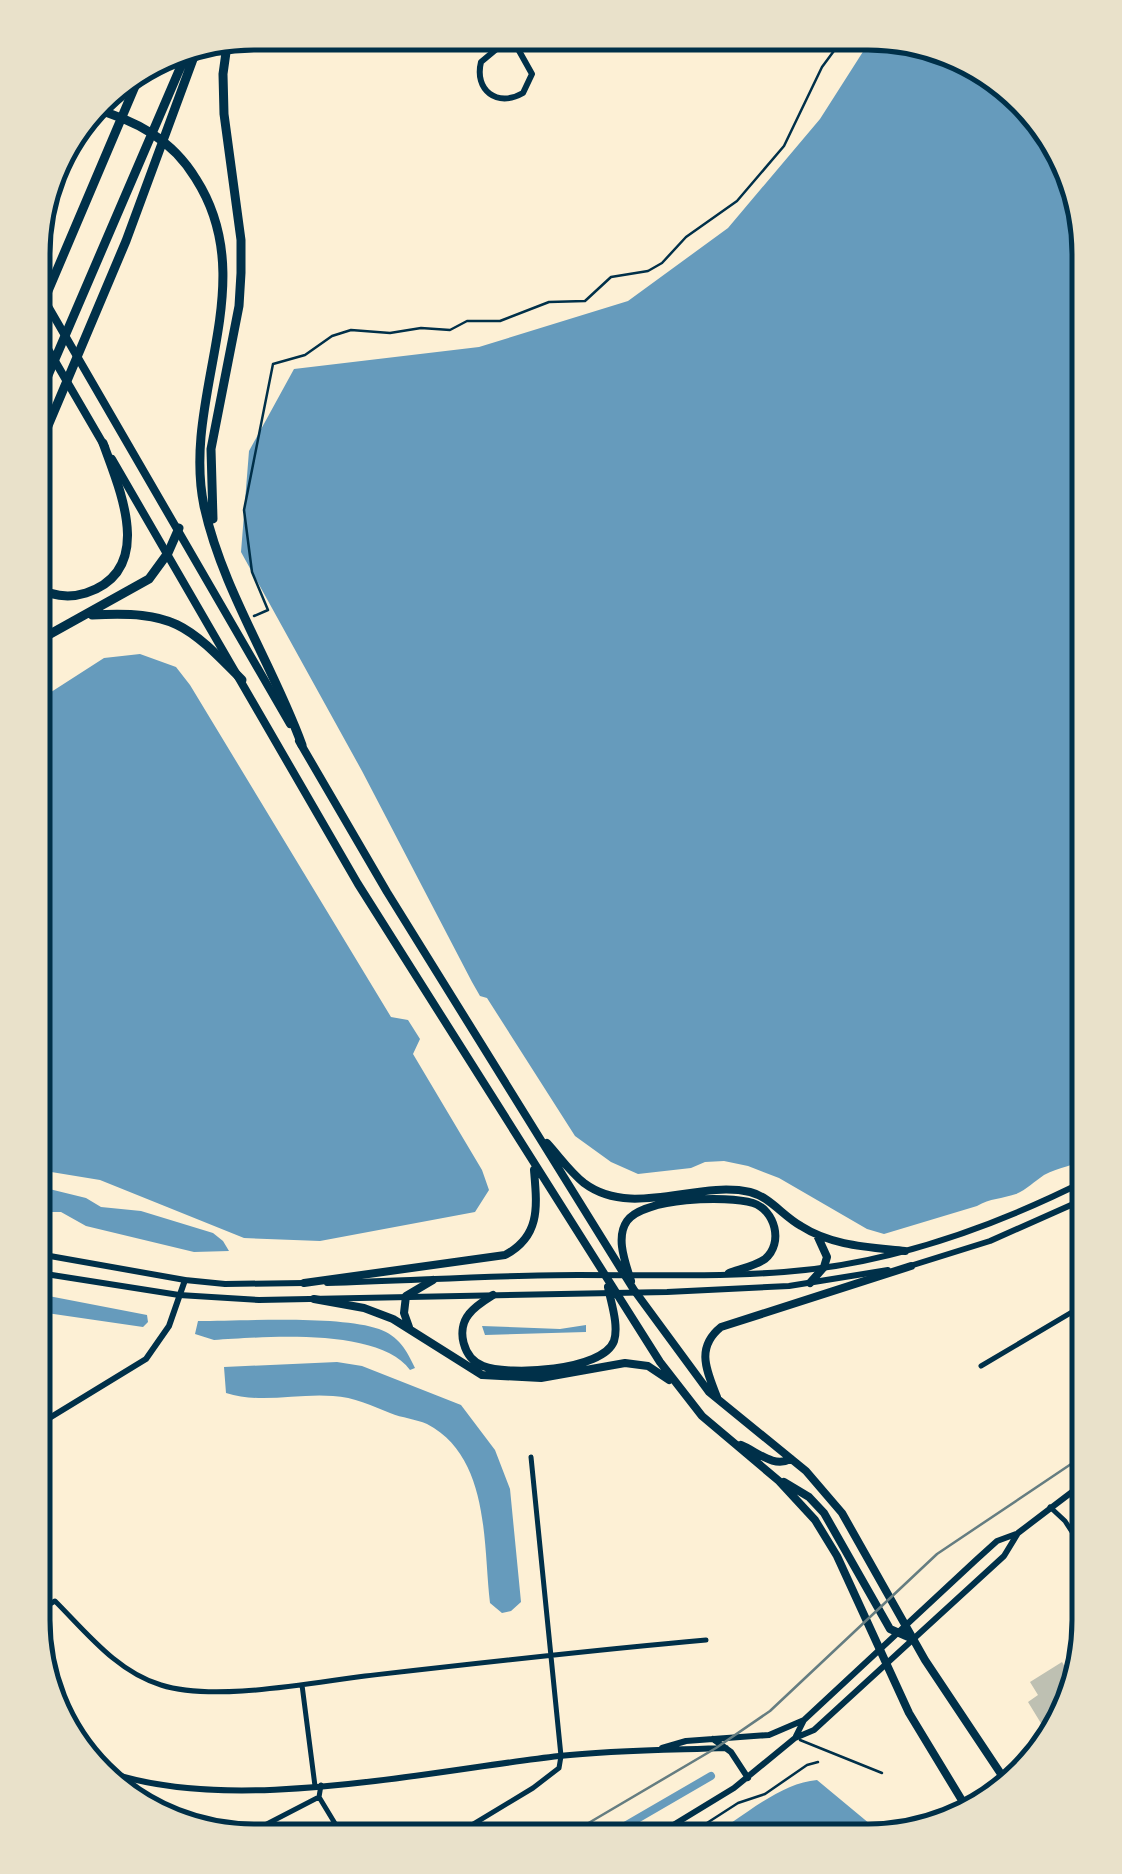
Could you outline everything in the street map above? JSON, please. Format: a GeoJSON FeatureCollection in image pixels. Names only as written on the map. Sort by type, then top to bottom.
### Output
{"type":"FeatureCollection","features":[{"type":"Feature","properties":{"kind":"highway"},"geometry":{"type":"LineString","coordinates":[[213,536],[211,450],[242,273],[224,114],[226,52]]}},
{"type":"Feature","properties":{"kind":"highway"},"geometry":{"type":"LineString","coordinates":[[50,421],[126,240],[193,60]]}},
{"type":"Feature","properties":{"kind":"highway"},"geometry":{"type":"LineString","coordinates":[[50,371],[182,64]]}},
{"type":"Feature","properties":{"kind":"highway"},"geometry":{"type":"LineString","coordinates":[[50,286],[134,90]]}},
{"type":"Feature","properties":{"kind":"highway"},"geometry":{"type":"LineString","coordinates":[[108,113],[139,124],[178,155],[208,198],[223,246],[222,297],[202,430],[200,469],[204,504],[228,578],[285,698],[302,745]]}},
{"type":"Feature","properties":{"kind":"highway"},"geometry":{"type":"LineString","coordinates":[[50,594],[80,595],[96,590],[120,566],[128,525],[103,444]]}},
{"type":"Feature","properties":{"kind":"highway"},"geometry":{"type":"LineString","coordinates":[[50,635],[149,579],[168,553],[178,528]]}},
{"type":"Feature","properties":{"kind":"highway"},"geometry":{"type":"LineString","coordinates":[[89,615],[131,612],[179,624],[242,680]]}},
{"type":"Feature","properties":{"kind":"main road"},"geometry":{"type":"LineString","coordinates":[[495,50],[481,62],[478,77],[487,93],[507,100],[522,94],[532,74],[519,50]]}},
{"type":"Feature","properties":{"kind":"main road"},"geometry":{"type":"LineString","coordinates":[[50,310],[387,892],[634,1290],[690,1372],[718,1402],[806,1471],[842,1513],[906,1626],[1001,1774]]}},
{"type":"Feature","properties":{"kind":"main road"},"geometry":{"type":"LineString","coordinates":[[50,352],[358,884],[605,1278],[677,1386],[702,1416],[799,1500],[828,1538],[920,1734],[962,1801]]}},
{"type":"Feature","properties":{"kind":"main road"},"geometry":{"type":"LineString","coordinates":[[528,1120],[572,1172],[604,1194],[644,1199],[698,1191],[748,1192],[765,1198],[816,1235],[854,1246],[905,1251]]}},
{"type":"Feature","properties":{"kind":"main road"},"geometry":{"type":"LineString","coordinates":[[304,1284],[505,1255],[524,1241],[536,1221],[534,1166]]}},
{"type":"Feature","properties":{"kind":"main road"},"geometry":{"type":"LineString","coordinates":[[50,1256],[224,1284],[666,1276],[824,1267],[905,1251],[987,1225],[1072,1187]]}},
{"type":"Feature","properties":{"kind":"main road"},"geometry":{"type":"LineString","coordinates":[[634,1290],[622,1246],[626,1223],[644,1208],[668,1203],[745,1201],[755,1203],[770,1216],[776,1233],[772,1250],[764,1260],[729,1273]]}},
{"type":"Feature","properties":{"kind":"main road"},"geometry":{"type":"LineString","coordinates":[[718,1402],[704,1357],[708,1340],[722,1327],[1025,1227],[1072,1205]]}},
{"type":"Feature","properties":{"kind":"main road"},"geometry":{"type":"LineString","coordinates":[[810,1283],[824,1267],[826,1250],[816,1235]]}},
{"type":"Feature","properties":{"kind":"main road"},"geometry":{"type":"LineString","coordinates":[[50,1275],[179,1295],[259,1300],[667,1292],[810,1283],[911,1266]]}},
{"type":"Feature","properties":{"kind":"main road"},"geometry":{"type":"LineString","coordinates":[[493,1294],[472,1310],[464,1323],[462,1336],[471,1357],[483,1366],[500,1369],[568,1366],[596,1360],[614,1342],[613,1311],[605,1278]]}},
{"type":"Feature","properties":{"kind":"main road"},"geometry":{"type":"LineString","coordinates":[[50,1417],[146,1358],[162,1338],[185,1280]]}},
{"type":"Feature","properties":{"kind":"main road"},"geometry":{"type":"LineString","coordinates":[[406,1296],[432,1280]]}},
{"type":"Feature","properties":{"kind":"main road"},"geometry":{"type":"LineString","coordinates":[[406,1296],[404,1313],[409,1327]]}},
{"type":"Feature","properties":{"kind":"main road"},"geometry":{"type":"LineString","coordinates":[[314,1298],[364,1308],[409,1327],[482,1375],[540,1378],[613,1364],[638,1364],[677,1386]]}},
{"type":"Feature","properties":{"kind":"main road"},"geometry":{"type":"LineString","coordinates":[[732,1442],[773,1462],[783,1463],[791,1458]]}},
{"type":"Feature","properties":{"kind":"main road"},"geometry":{"type":"LineString","coordinates":[[773,1476],[818,1506],[837,1532],[888,1627],[914,1639]]}},
{"type":"Feature","properties":{"kind":"main road"},"geometry":{"type":"LineString","coordinates":[[674,1824],[748,1778],[796,1738],[814,1730],[1004,1556],[1018,1534],[1072,1491]]}},
{"type":"Feature","properties":{"kind":"main road"},"geometry":{"type":"LineString","coordinates":[[656,1750],[712,1738],[769,1734],[804,1720],[997,1541],[1018,1534]]}},
{"type":"Feature","properties":{"kind":"main road"},"geometry":{"type":"LineString","coordinates":[[796,1738],[804,1720]]}},
{"type":"Feature","properties":{"kind":"main road"},"geometry":{"type":"LineString","coordinates":[[712,1738],[726,1748],[748,1778]]}},
{"type":"Feature","properties":{"kind":"main road"},"geometry":{"type":"LineString","coordinates":[[125,1777],[170,1788],[203,1790],[318,1786],[561,1756],[726,1748]]}},
{"type":"Feature","properties":{"kind":"street"},"geometry":{"type":"LineString","coordinates":[[981,1366],[1072,1312]]}},
{"type":"Feature","properties":{"kind":"street"},"geometry":{"type":"LineString","coordinates":[[473,1824],[559,1768],[561,1756],[531,1457]]}},
{"type":"Feature","properties":{"kind":"street"},"geometry":{"type":"LineString","coordinates":[[1050,1507],[1072,1532]]}},
{"type":"Feature","properties":{"kind":"street"},"geometry":{"type":"LineString","coordinates":[[50,1604],[55,1601],[134,1674],[156,1684],[197,1691],[302,1684],[706,1640]]}},
{"type":"Feature","properties":{"kind":"street"},"geometry":{"type":"LineString","coordinates":[[302,1684],[319,1796],[336,1824]]}},
{"type":"Feature","properties":{"kind":"street"},"geometry":{"type":"LineString","coordinates":[[266,1824],[319,1796]]}},
{"type":"Feature","properties":{"kind":"lane"},"geometry":{"type":"LineString","coordinates":[[796,1738],[882,1773]]}},
{"type":"Feature","properties":{"kind":"path"},"geometry":{"type":"LineString","coordinates":[[254,616],[268,610],[252,572],[244,510],[273,364],[305,355],[332,336],[352,330],[450,330],[467,322],[500,322],[549,302],[585,301],[611,277],[648,271],[757,180],[784,146],[822,66],[834,50]]}},
{"type":"Feature","properties":{"kind":"path"},"geometry":{"type":"LineString","coordinates":[[705,1824],[818,1762]]}},
{"type":"Feature","properties":{"kind":"water"},"geometry":{"type":"Polygon","coordinates":[[[864,50],[921,57],[970,77],[1012,110],[1045,152],[1065,201],[1072,254],[1072,1165],[1044,1175],[1016,1194],[884,1234],[867,1229],[779,1178],[748,1166],[705,1162],[691,1168],[638,1174],[611,1162],[575,1136],[487,998],[480,996],[241,552],[249,451],[294,369],[479,347],[628,301],[728,228],[820,119],[864,50]]]}},
{"type":"Feature","properties":{"kind":"water"},"geometry":{"type":"Polygon","coordinates":[[[140,654],[176,667],[190,685],[391,1017],[408,1020],[420,1039],[413,1054],[482,1170],[489,1190],[475,1212],[320,1241],[244,1238],[100,1180],[50,1172],[50,693],[104,658],[140,654]]]}},
{"type":"Feature","properties":{"kind":"water"},"geometry":{"type":"Polygon","coordinates":[[[50,1189],[86,1198],[101,1207],[141,1211],[213,1233],[229,1251],[194,1252],[86,1226],[61,1212],[50,1212],[50,1189]]]}},
{"type":"Feature","properties":{"kind":"water"},"geometry":{"type":"Polygon","coordinates":[[[50,1296],[147,1315],[148,1322],[143,1327],[50,1313],[50,1296]]]}},
{"type":"Feature","properties":{"kind":"water"},"geometry":{"type":"Polygon","coordinates":[[[316,1320],[361,1325],[392,1336],[415,1368],[410,1370],[395,1356],[373,1347],[347,1341],[289,1337],[214,1340],[195,1334],[198,1321],[316,1320]]]}},
{"type":"Feature","properties":{"kind":"water"},"geometry":{"type":"Polygon","coordinates":[[[586,1325],[586,1332],[485,1335],[482,1326],[560,1329],[586,1325]]]}},
{"type":"Feature","properties":{"kind":"water"},"geometry":{"type":"Polygon","coordinates":[[[337,1362],[362,1366],[461,1405],[495,1450],[510,1489],[521,1602],[511,1611],[502,1613],[490,1603],[484,1529],[473,1479],[448,1439],[427,1424],[348,1398],[252,1398],[226,1393],[224,1367],[337,1362]]]}},
{"type":"Feature","properties":{"kind":"water"},"geometry":{"type":"Polygon","coordinates":[[[817,1780],[870,1824],[730,1824],[773,1796],[817,1780]]]}},
{"type":"Feature","properties":{"kind":"building"},"geometry":{"type":"Polygon","coordinates":[[[1062,1662],[1066,1668],[1042,1725],[1028,1702],[1038,1695],[1030,1682],[1062,1662]]]}},
{"type":"Feature","properties":{"kind":"waterway"},"geometry":{"type":"LineString","coordinates":[[628,1824],[711,1776]]}},
{"type":"Feature","properties":{"kind":"railway"},"geometry":{"type":"LineString","coordinates":[[587,1824],[716,1748],[770,1711],[937,1554],[1072,1463]]}}]}
